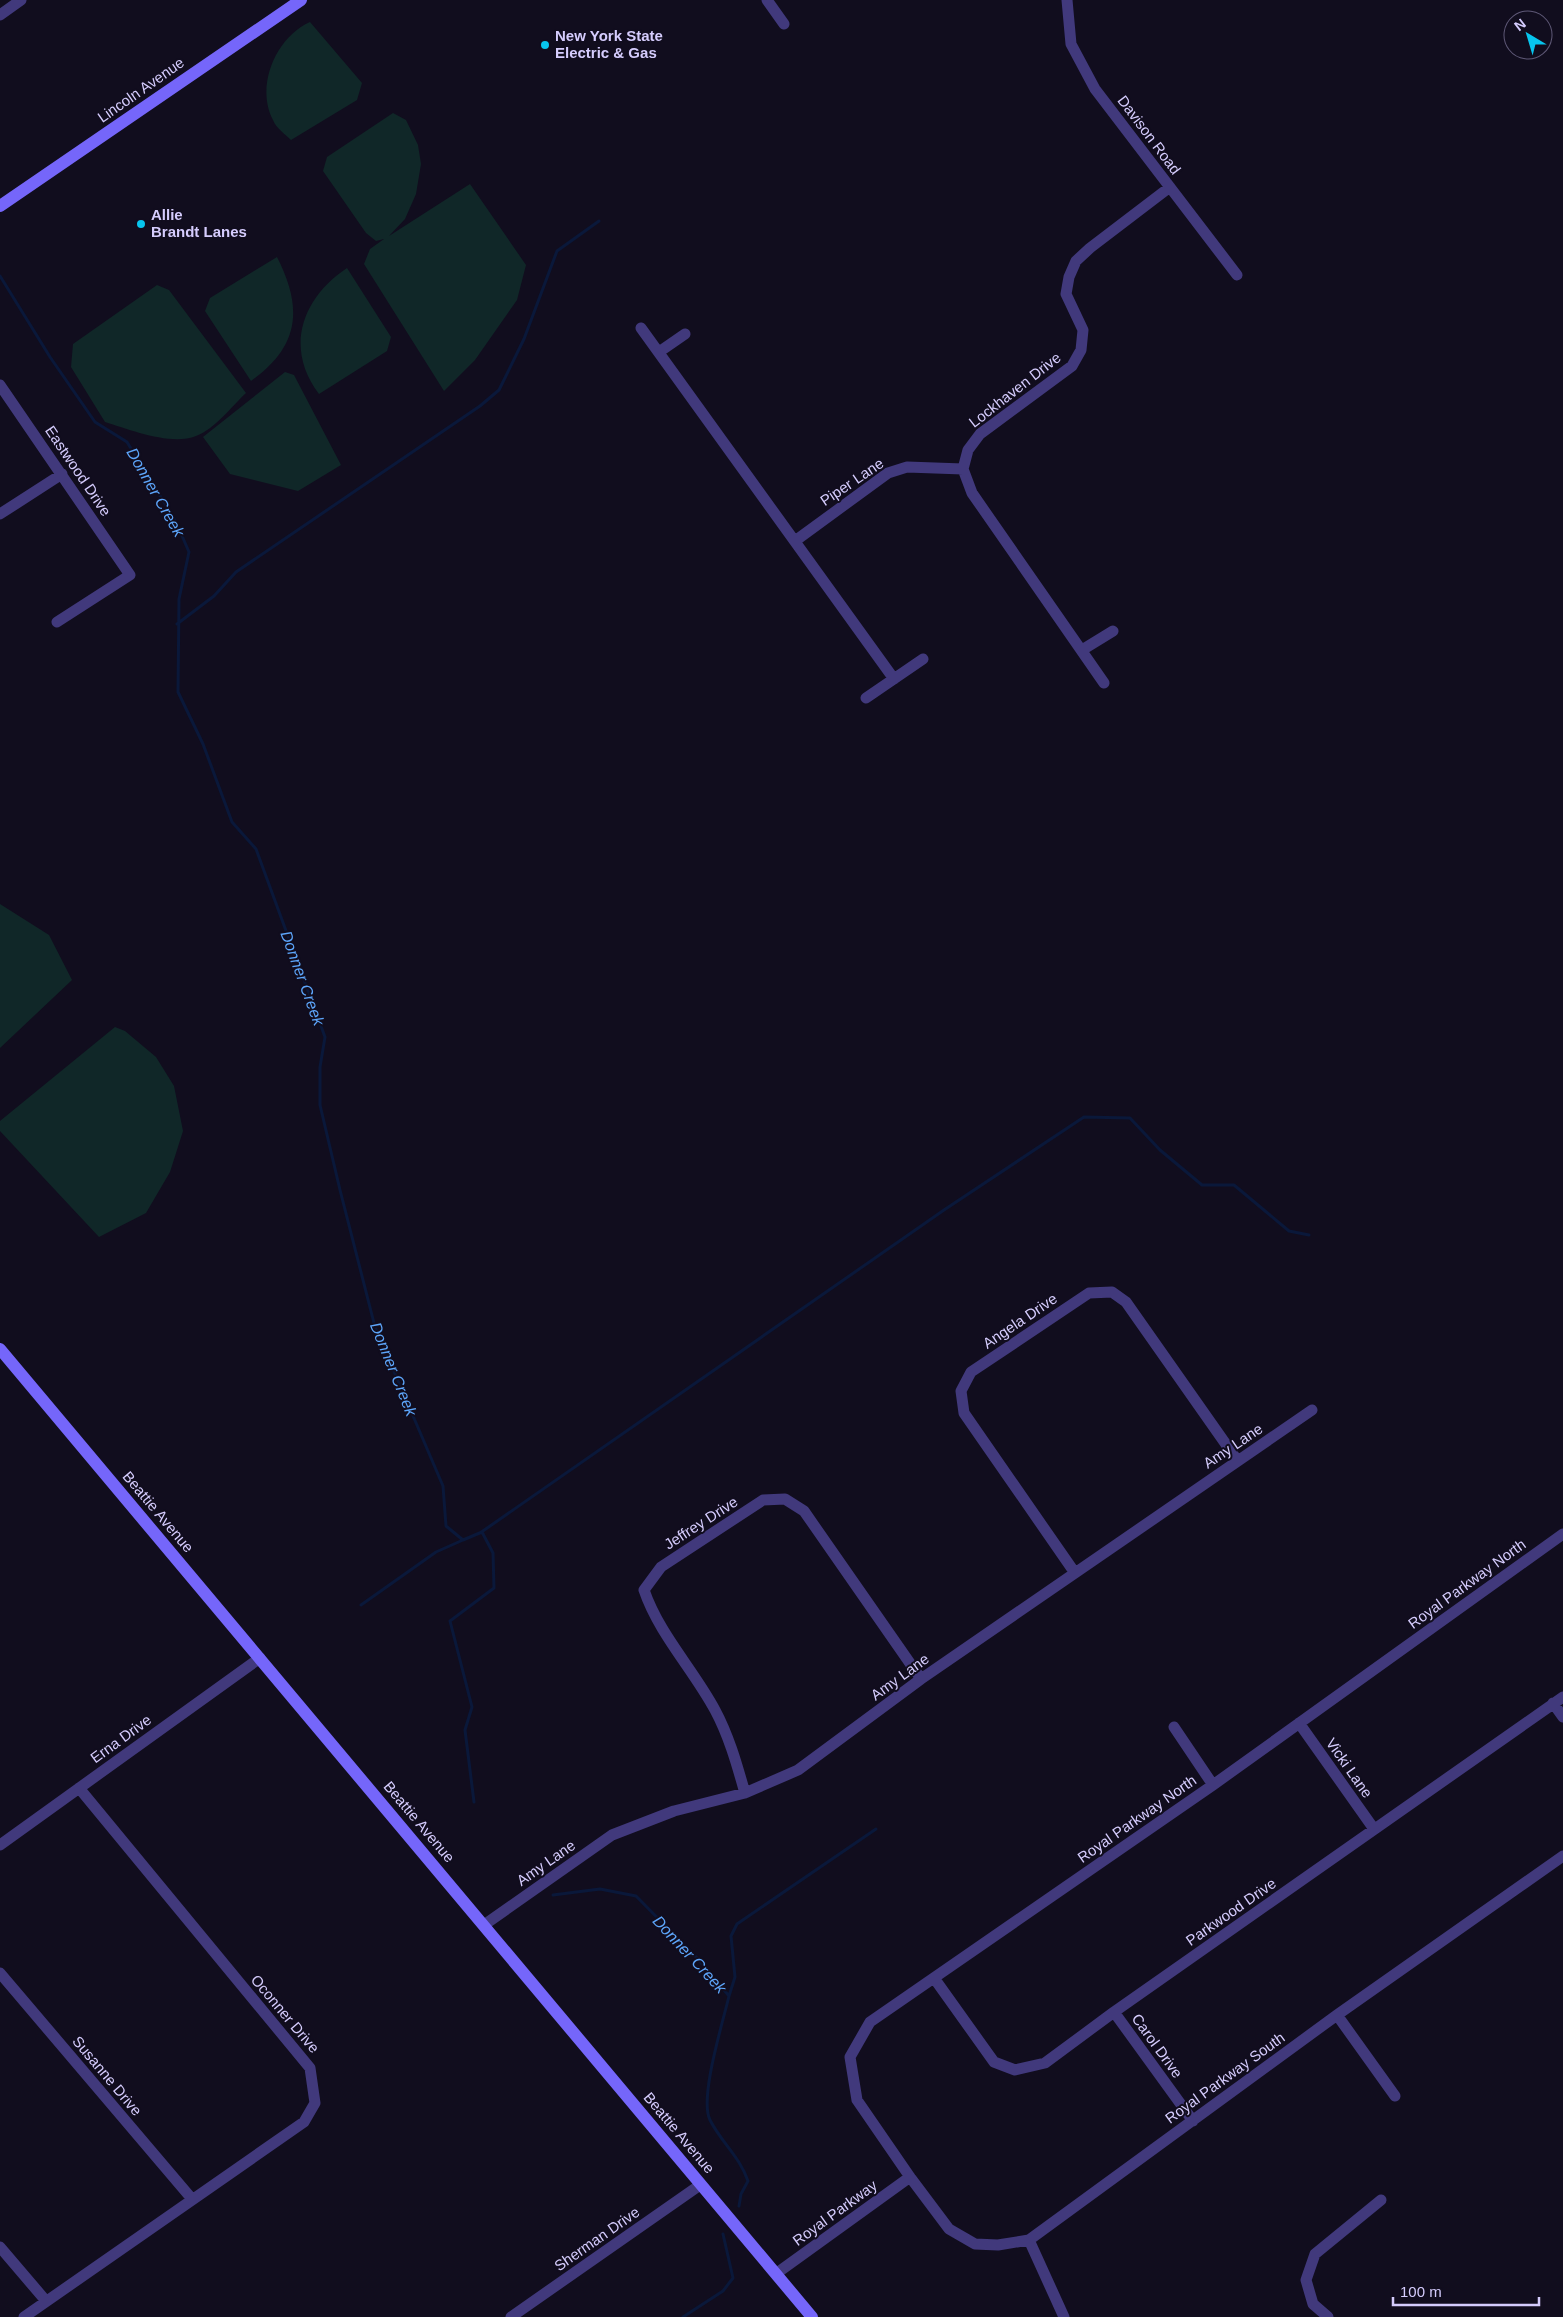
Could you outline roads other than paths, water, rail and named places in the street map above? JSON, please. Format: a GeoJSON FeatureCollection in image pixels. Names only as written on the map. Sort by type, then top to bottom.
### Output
{"type":"FeatureCollection","features":[{"type":"Feature","properties":{"kind":"street"},"geometry":{"type":"LineString","coordinates":[[0,15],[21,0]]}},
{"type":"Feature","properties":{"kind":"street","name":"Lincoln Avenue"},"geometry":{"type":"LineString","coordinates":[[0,206],[301,0]]}},
{"type":"Feature","properties":{"kind":"street"},"geometry":{"type":"LineString","coordinates":[[767,0],[784,24]]}},
{"type":"Feature","properties":{"kind":"street","name":"Davison Road"},"geometry":{"type":"LineString","coordinates":[[1067,0],[1071,44],[1095,89],[1237,275]]}},
{"type":"Feature","properties":{"kind":"street","name":"Lockhaven Drive"},"geometry":{"type":"LineString","coordinates":[[963,469],[968,450],[980,434],[1072,366],[1080,350],[1083,330],[1066,294],[1069,277],[1076,261],[1090,248],[1170,187]]}},
{"type":"Feature","properties":{"kind":"street"},"geometry":{"type":"LineString","coordinates":[[641,328],[894,678]]}},
{"type":"Feature","properties":{"kind":"street"},"geometry":{"type":"LineString","coordinates":[[659,352],[685,334]]}},
{"type":"Feature","properties":{"kind":"street","name":"Eastwood Drive"},"geometry":{"type":"LineString","coordinates":[[0,385],[130,575],[56,622]]}},
{"type":"Feature","properties":{"kind":"street","name":"Piper Lane"},"geometry":{"type":"LineString","coordinates":[[795,541],[888,473],[906,467],[963,469]]}},
{"type":"Feature","properties":{"kind":"street"},"geometry":{"type":"LineString","coordinates":[[963,469],[972,493],[1104,683]]}},
{"type":"Feature","properties":{"kind":"street"},"geometry":{"type":"LineString","coordinates":[[0,514],[62,474]]}},
{"type":"Feature","properties":{"kind":"street"},"geometry":{"type":"LineString","coordinates":[[1082,650],[1113,631]]}},
{"type":"Feature","properties":{"kind":"street"},"geometry":{"type":"LineString","coordinates":[[866,698],[923,658]]}},
{"type":"Feature","properties":{"kind":"street","name":"Angela Drive"},"geometry":{"type":"LineString","coordinates":[[1075,1573],[964,1413],[961,1391],[971,1372],[1089,1293],[1112,1292],[1126,1302],[1237,1460]]}},
{"type":"Feature","properties":{"kind":"street","name":"Beattie Avenue"},"geometry":{"type":"LineString","coordinates":[[0,1348],[812,2317]]}},
{"type":"Feature","properties":{"kind":"street","name":"Amy Lane"},"geometry":{"type":"LineString","coordinates":[[484,1925],[612,1835],[674,1811],[745,1793],[798,1770],[921,1680],[1312,1410]]}},
{"type":"Feature","properties":{"kind":"street","name":"Jeffrey Drive"},"geometry":{"type":"LineString","coordinates":[[745,1793],[733,1751],[715,1710],[652,1612],[644,1590],[661,1567],[764,1500],[786,1499],[804,1511],[921,1680]]}},
{"type":"Feature","properties":{"kind":"street","name":"Royal Parkway North"},"geometry":{"type":"LineString","coordinates":[[910,2176],[857,2100],[850,2057],[870,2022],[1213,1785],[1563,1534]]}},
{"type":"Feature","properties":{"kind":"street","name":"Erna Drive"},"geometry":{"type":"LineString","coordinates":[[0,1845],[260,1658]]}},
{"type":"Feature","properties":{"kind":"street"},"geometry":{"type":"LineString","coordinates":[[1558,1700],[1563,1717]]}},
{"type":"Feature","properties":{"kind":"street","name":"Parkwood Drive"},"geometry":{"type":"LineString","coordinates":[[934,1978],[994,2062],[1015,2070],[1045,2064],[1114,2012],[1558,1700]]}},
{"type":"Feature","properties":{"kind":"street","name":"Vicki Lane"},"geometry":{"type":"LineString","coordinates":[[1299,1723],[1374,1829]]}},
{"type":"Feature","properties":{"kind":"street"},"geometry":{"type":"LineString","coordinates":[[1174,1727],[1213,1785]]}},
{"type":"Feature","properties":{"kind":"street","name":"Oconner Drive"},"geometry":{"type":"LineString","coordinates":[[24,2317],[304,2122],[315,2103],[310,2068],[79,1788]]}},
{"type":"Feature","properties":{"kind":"street","name":"Royal Parkway South"},"geometry":{"type":"LineString","coordinates":[[910,2176],[949,2229],[975,2244],[998,2245],[1029,2240],[1337,2015],[1563,1856]]}},
{"type":"Feature","properties":{"kind":"street","name":"Susanne Drive"},"geometry":{"type":"LineString","coordinates":[[0,1973],[192,2199]]}},
{"type":"Feature","properties":{"kind":"street","name":"Carol Drive"},"geometry":{"type":"LineString","coordinates":[[1114,2012],[1192,2121]]}},
{"type":"Feature","properties":{"kind":"street"},"geometry":{"type":"LineString","coordinates":[[1337,2015],[1395,2096]]}},
{"type":"Feature","properties":{"kind":"street","name":"Royal Parkway"},"geometry":{"type":"LineString","coordinates":[[777,2273],[910,2176]]}},
{"type":"Feature","properties":{"kind":"street","name":"Sherman Drive"},"geometry":{"type":"LineString","coordinates":[[511,2317],[700,2185]]}},
{"type":"Feature","properties":{"kind":"street"},"geometry":{"type":"LineString","coordinates":[[1328,2317],[1313,2304],[1306,2280],[1315,2254],[1382,2200]]}},
{"type":"Feature","properties":{"kind":"street"},"geometry":{"type":"LineString","coordinates":[[1029,2240],[1064,2317]]}},
{"type":"Feature","properties":{"kind":"street"},"geometry":{"type":"LineString","coordinates":[[0,2247],[46,2301]]}},
{"type":"Feature","properties":{"kind":"waterway"},"geometry":{"type":"LineString","coordinates":[[177,624],[214,596],[236,572],[480,406],[499,390],[524,339],[557,251],[599,221]]}},
{"type":"Feature","properties":{"kind":"waterway","name":"Donner Creek"},"geometry":{"type":"LineString","coordinates":[[0,276],[50,357],[95,422],[127,442],[176,522],[189,552],[179,599],[178,692],[203,744],[232,822],[256,849],[325,1037],[320,1067],[320,1105],[340,1190],[375,1327],[443,1486],[446,1526],[463,1540],[482,1532],[493,1553],[494,1588],[450,1621],[472,1707],[465,1730],[474,1802]]}},
{"type":"Feature","properties":{"kind":"waterway"},"geometry":{"type":"LineString","coordinates":[[480,1533],[944,1210],[1084,1117],[1130,1118],[1160,1150],[1202,1185],[1234,1185],[1289,1231],[1309,1235]]}},
{"type":"Feature","properties":{"kind":"waterway"},"geometry":{"type":"LineString","coordinates":[[361,1605],[436,1552],[463,1540]]}},
{"type":"Feature","properties":{"kind":"waterway"},"geometry":{"type":"LineString","coordinates":[[729,1996],[735,1977],[731,1936],[737,1924],[876,1829]]}},
{"type":"Feature","properties":{"kind":"waterway","name":"Donner Creek"},"geometry":{"type":"LineString","coordinates":[[553,1895],[600,1889],[636,1896],[697,1958],[729,1996],[717,2041],[707,2095],[707,2109],[714,2128],[740,2164],[748,2181],[741,2194],[739,2206]]}},
{"type":"Feature","properties":{"kind":"waterway","name":"Donner Creek"},"geometry":{"type":"LineString","coordinates":[[683,2317],[723,2291],[733,2278],[723,2234]]}},
{"type":"Feature","properties":{"kind":"place","name":"New York State Electric & Gas"},"geometry":{"type":"Point","coordinates":[545,45]}},
{"type":"Feature","properties":{"kind":"place","name":"Allie Brandt Lanes"},"geometry":{"type":"Point","coordinates":[141,224]}}]}
